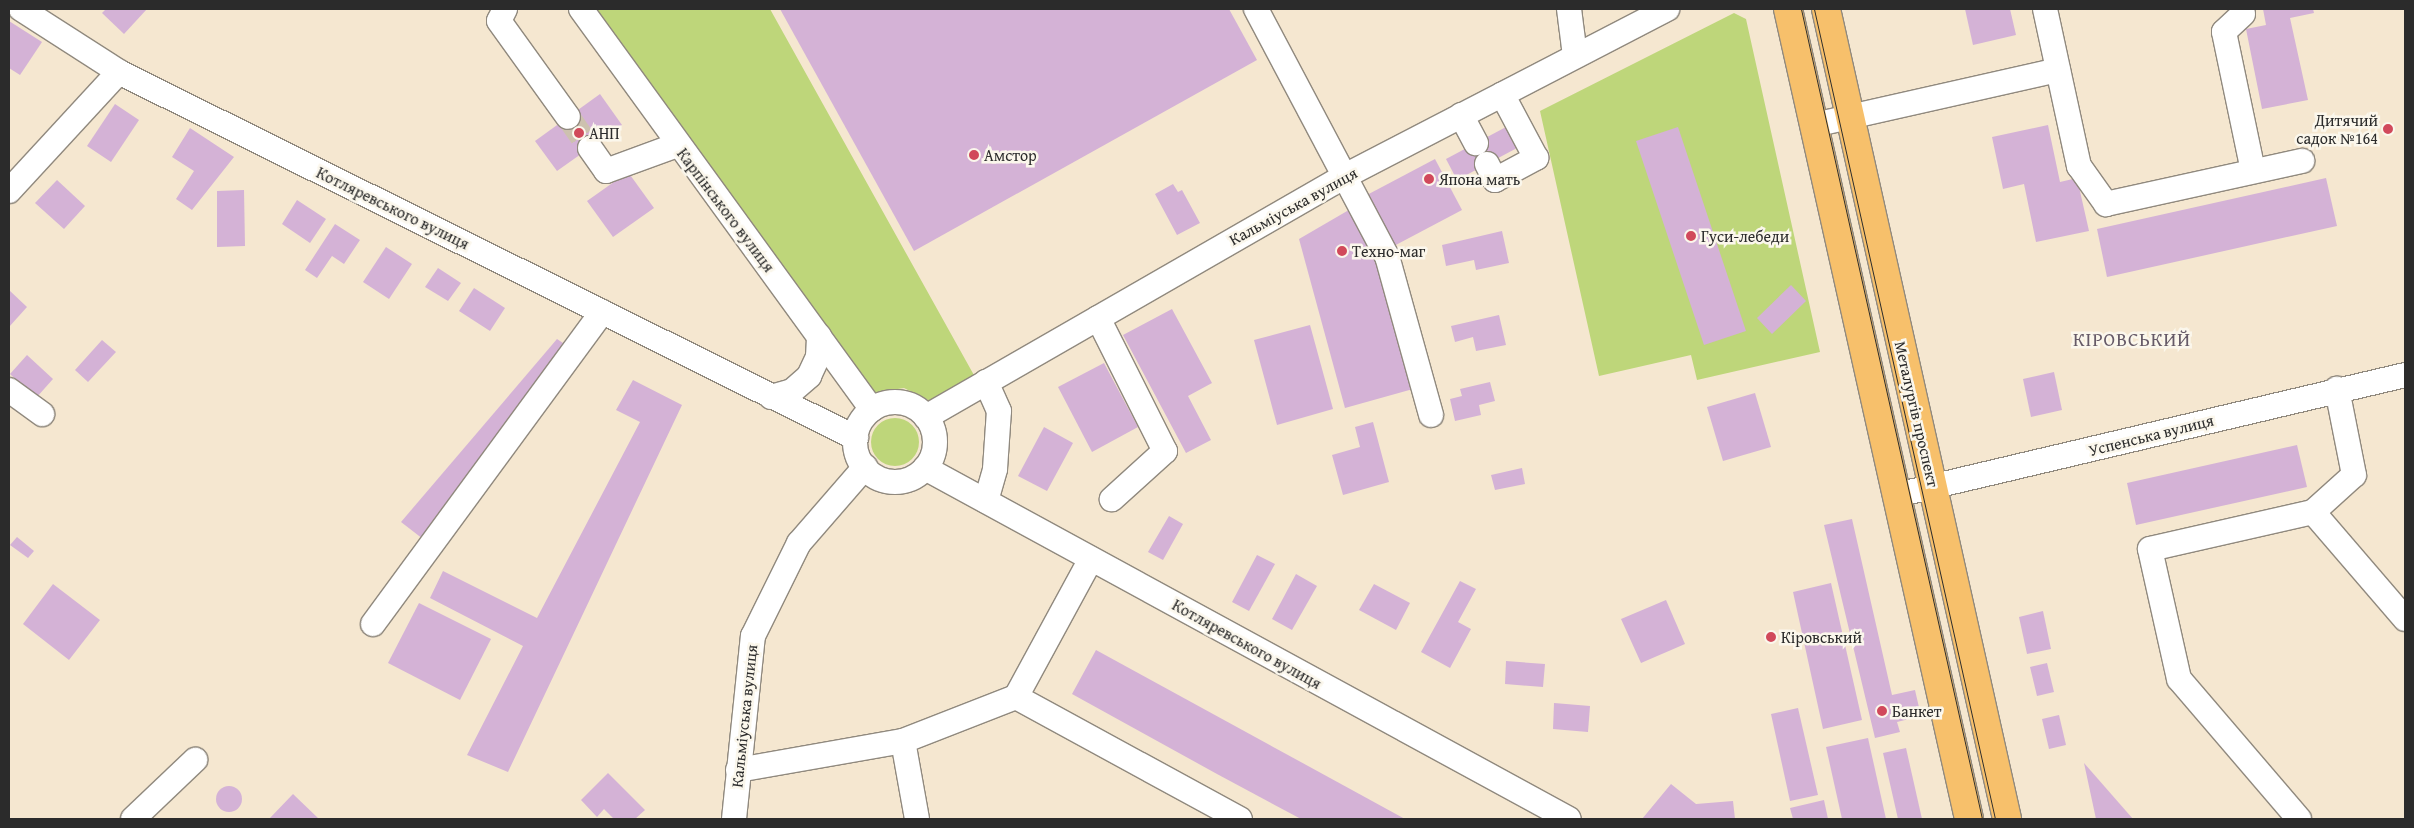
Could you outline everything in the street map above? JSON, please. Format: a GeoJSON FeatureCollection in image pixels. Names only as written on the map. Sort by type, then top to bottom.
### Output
{"type":"FeatureCollection","features":[{"type":"Feature","properties":{"kind":"main road"},"geometry":{"type":"LineString","coordinates":[[1788,9],[1969,819]]}},
{"type":"Feature","properties":{"kind":"main road","name":"Металургів проспект"},"geometry":{"type":"LineString","coordinates":[[1826,9],[2007,819]]}},
{"type":"Feature","properties":{"kind":"street","name":"Котляревського вулиця"},"geometry":{"type":"LineString","coordinates":[[21,9],[119,72],[856,438]]}},
{"type":"Feature","properties":{"kind":"street"},"geometry":{"type":"LineString","coordinates":[[505,9],[499,21],[568,117]]}},
{"type":"Feature","properties":{"kind":"street","name":"Карпінського вулиця"},"geometry":{"type":"LineString","coordinates":[[582,9],[677,144],[872,409]]}},
{"type":"Feature","properties":{"kind":"street"},"geometry":{"type":"LineString","coordinates":[[1256,9],[1387,256],[1431,415]]}},
{"type":"Feature","properties":{"kind":"street"},"geometry":{"type":"LineString","coordinates":[[1569,9],[1575,56]]}},
{"type":"Feature","properties":{"kind":"street","name":"Кальміуська вулиця"},"geometry":{"type":"LineString","coordinates":[[926,417],[1345,176],[1667,9]]}},
{"type":"Feature","properties":{"kind":"street"},"geometry":{"type":"LineString","coordinates":[[2045,9],[2079,166],[2106,204],[2302,161]]}},
{"type":"Feature","properties":{"kind":"street"},"geometry":{"type":"LineString","coordinates":[[2243,14],[2224,32],[2254,171]]}},
{"type":"Feature","properties":{"kind":"street"},"geometry":{"type":"LineString","coordinates":[[1814,125],[2058,70]]}},
{"type":"Feature","properties":{"kind":"street"},"geometry":{"type":"LineString","coordinates":[[9,191],[119,72]]}},
{"type":"Feature","properties":{"kind":"street"},"geometry":{"type":"LineString","coordinates":[[1461,115],[1495,180],[1536,158],[1502,94]]}},
{"type":"Feature","properties":{"kind":"street"},"geometry":{"type":"LineString","coordinates":[[590,148],[606,171],[677,144]]}},
{"type":"Feature","properties":{"kind":"street"},"geometry":{"type":"LineString","coordinates":[[373,624],[602,312]]}},
{"type":"Feature","properties":{"kind":"street"},"geometry":{"type":"LineString","coordinates":[[1098,318],[1165,451],[1112,499]]}},
{"type":"Feature","properties":{"kind":"street"},"geometry":{"type":"LineString","coordinates":[[772,396],[792,391],[809,376],[818,357],[819,336]]}},
{"type":"Feature","properties":{"kind":"street","name":"Успенська вулиця"},"geometry":{"type":"LineString","coordinates":[[1897,495],[2337,389],[2405,375]]}},
{"type":"Feature","properties":{"kind":"street"},"geometry":{"type":"LineString","coordinates":[[986,382],[999,411],[995,469],[986,501]]}},
{"type":"Feature","properties":{"kind":"street"},"geometry":{"type":"LineString","coordinates":[[2298,819],[2179,679],[2150,549],[2313,512],[2354,474],[2337,389]]}},
{"type":"Feature","properties":{"kind":"street"},"geometry":{"type":"LineString","coordinates":[[9,390],[42,414]]}},
{"type":"Feature","properties":{"kind":"street"},"geometry":{"type":"LineString","coordinates":[[901,402],[926,417],[935,442],[925,468],[900,481],[880,479],[865,467],[856,438],[860,422],[872,409],[901,402]]}},
{"type":"Feature","properties":{"kind":"street","name":"Кальміуська вулиця"},"geometry":{"type":"LineString","coordinates":[[734,819],[753,636],[799,543],[865,467]]}},
{"type":"Feature","properties":{"kind":"street","name":"Котляревського вулиця"},"geometry":{"type":"LineString","coordinates":[[925,468],[1569,819]]}},
{"type":"Feature","properties":{"kind":"street"},"geometry":{"type":"LineString","coordinates":[[2313,512],[2405,619]]}},
{"type":"Feature","properties":{"kind":"street"},"geometry":{"type":"LineString","coordinates":[[738,770],[903,741],[1016,697],[1091,559]]}},
{"type":"Feature","properties":{"kind":"street"},"geometry":{"type":"LineString","coordinates":[[1016,697],[1240,819]]}},
{"type":"Feature","properties":{"kind":"street"},"geometry":{"type":"LineString","coordinates":[[903,741],[917,819]]}},
{"type":"Feature","properties":{"kind":"street"},"geometry":{"type":"LineString","coordinates":[[133,819],[195,760]]}},
{"type":"Feature","properties":{"kind":"green space"},"geometry":{"type":"Polygon","coordinates":[[[596,9],[770,9],[975,377],[932,402],[904,388],[873,393],[596,9]]]}},
{"type":"Feature","properties":{"kind":"green space"},"geometry":{"type":"Polygon","coordinates":[[[1734,13],[1746,19],[1820,352],[1697,380],[1691,355],[1599,376],[1540,111],[1734,13]]]}},
{"type":"Feature","properties":{"kind":"green space"},"geometry":{"type":"Polygon","coordinates":[[[895,418],[904,420],[912,425],[917,433],[919,442],[917,451],[912,459],[904,464],[895,466],[886,464],[878,459],[873,451],[871,442],[873,433],[878,425],[886,420],[895,418]]]}},
{"type":"Feature","properties":{"kind":"building"},"geometry":{"type":"Polygon","coordinates":[[[106,9],[147,9],[124,34],[102,13],[106,9]]]}},
{"type":"Feature","properties":{"kind":"building","name":"Амстор"},"geometry":{"type":"Polygon","coordinates":[[[780,9],[1229,9],[1257,60],[914,251],[780,9]]]}},
{"type":"Feature","properties":{"kind":"building"},"geometry":{"type":"Polygon","coordinates":[[[1965,9],[2010,9],[2016,35],[1973,45],[1965,9]]]}},
{"type":"Feature","properties":{"kind":"building"},"geometry":{"type":"Polygon","coordinates":[[[2263,9],[2313,9],[2314,13],[2290,18],[2308,100],[2262,109],[2246,29],[2266,25],[2263,9]]]}},
{"type":"Feature","properties":{"kind":"building"},"geometry":{"type":"Polygon","coordinates":[[[9,21],[42,42],[20,75],[9,68],[9,21]]]}},
{"type":"Feature","properties":{"kind":"building"},"geometry":{"type":"Polygon","coordinates":[[[600,94],[622,125],[557,171],[535,141],[600,94]]]}},
{"type":"Feature","properties":{"kind":"building"},"geometry":{"type":"Polygon","coordinates":[[[115,104],[139,120],[111,162],[87,146],[115,104]]]}},
{"type":"Feature","properties":{"kind":"building"},"geometry":{"type":"Polygon","coordinates":[[[2048,125],[2060,182],[2077,178],[2089,231],[2036,242],[2024,184],[2003,189],[1992,137],[2048,125]]]}},
{"type":"Feature","properties":{"kind":"building"},"geometry":{"type":"Polygon","coordinates":[[[1506,127],[1517,148],[1457,180],[1446,159],[1506,127]]]}},
{"type":"Feature","properties":{"kind":"building"},"geometry":{"type":"Polygon","coordinates":[[[1678,127],[1746,331],[1704,345],[1636,141],[1678,127]]]}},
{"type":"Feature","properties":{"kind":"building"},"geometry":{"type":"Polygon","coordinates":[[[190,128],[234,157],[192,210],[176,199],[194,171],[172,157],[190,128]]]}},
{"type":"Feature","properties":{"kind":"building"},"geometry":{"type":"Polygon","coordinates":[[[1435,159],[1462,210],[1392,247],[1365,196],[1435,159]]]}},
{"type":"Feature","properties":{"kind":"building"},"geometry":{"type":"Polygon","coordinates":[[[628,172],[654,208],[613,237],[587,201],[628,172]]]}},
{"type":"Feature","properties":{"kind":"building"},"geometry":{"type":"Polygon","coordinates":[[[2326,178],[2337,226],[2107,277],[2097,229],[2326,178]]]}},
{"type":"Feature","properties":{"kind":"building"},"geometry":{"type":"Polygon","coordinates":[[[57,180],[85,206],[64,229],[35,203],[57,180]]]}},
{"type":"Feature","properties":{"kind":"building"},"geometry":{"type":"Polygon","coordinates":[[[1173,184],[1178,192],[1182,190],[1200,223],[1177,235],[1155,194],[1173,184]]]}},
{"type":"Feature","properties":{"kind":"building"},"geometry":{"type":"Polygon","coordinates":[[[244,190],[245,246],[217,247],[217,191],[244,190]]]}},
{"type":"Feature","properties":{"kind":"building"},"geometry":{"type":"Polygon","coordinates":[[[297,200],[326,219],[310,243],[282,224],[297,200]]]}},
{"type":"Feature","properties":{"kind":"building"},"geometry":{"type":"Polygon","coordinates":[[[1354,207],[1372,241],[1413,389],[1345,408],[1299,239],[1354,207]]]}},
{"type":"Feature","properties":{"kind":"building"},"geometry":{"type":"Polygon","coordinates":[[[335,224],[360,240],[344,264],[332,256],[317,278],[305,270],[335,224]]]}},
{"type":"Feature","properties":{"kind":"building"},"geometry":{"type":"Polygon","coordinates":[[[1502,231],[1509,263],[1476,270],[1474,260],[1446,266],[1442,245],[1502,231]]]}},
{"type":"Feature","properties":{"kind":"building"},"geometry":{"type":"Polygon","coordinates":[[[386,247],[412,264],[389,299],[363,282],[386,247]]]}},
{"type":"Feature","properties":{"kind":"building"},"geometry":{"type":"Polygon","coordinates":[[[438,268],[461,283],[448,301],[425,287],[438,268]]]}},
{"type":"Feature","properties":{"kind":"building"},"geometry":{"type":"Polygon","coordinates":[[[1791,285],[1806,301],[1772,334],[1757,318],[1791,285]]]}},
{"type":"Feature","properties":{"kind":"building"},"geometry":{"type":"Polygon","coordinates":[[[474,288],[505,308],[490,331],[459,311],[474,288]]]}},
{"type":"Feature","properties":{"kind":"building"},"geometry":{"type":"Polygon","coordinates":[[[9,290],[27,307],[9,327],[9,290]]]}},
{"type":"Feature","properties":{"kind":"building"},"geometry":{"type":"Polygon","coordinates":[[[1172,309],[1212,383],[1188,396],[1211,440],[1186,453],[1123,335],[1172,309]]]}},
{"type":"Feature","properties":{"kind":"building"},"geometry":{"type":"Polygon","coordinates":[[[1499,315],[1506,345],[1476,351],[1473,337],[1455,342],[1451,326],[1499,315]]]}},
{"type":"Feature","properties":{"kind":"building"},"geometry":{"type":"Polygon","coordinates":[[[1310,325],[1333,409],[1277,425],[1254,340],[1310,325]]]}},
{"type":"Feature","properties":{"kind":"building"},"geometry":{"type":"Polygon","coordinates":[[[557,339],[569,347],[423,539],[401,522],[557,339]]]}},
{"type":"Feature","properties":{"kind":"building"},"geometry":{"type":"Polygon","coordinates":[[[102,340],[116,352],[88,382],[75,370],[102,340]]]}},
{"type":"Feature","properties":{"kind":"building"},"geometry":{"type":"Polygon","coordinates":[[[27,355],[53,379],[36,398],[10,374],[27,355]]]}},
{"type":"Feature","properties":{"kind":"building"},"geometry":{"type":"Polygon","coordinates":[[[1104,363],[1138,427],[1092,452],[1058,387],[1104,363]]]}},
{"type":"Feature","properties":{"kind":"building"},"geometry":{"type":"Polygon","coordinates":[[[2054,372],[2062,410],[2031,417],[2023,379],[2054,372]]]}},
{"type":"Feature","properties":{"kind":"building"},"geometry":{"type":"Polygon","coordinates":[[[633,380],[682,405],[508,772],[467,755],[523,646],[430,598],[443,571],[537,618],[640,422],[616,410],[633,380]]]}},
{"type":"Feature","properties":{"kind":"building"},"geometry":{"type":"Polygon","coordinates":[[[1490,382],[1495,401],[1479,405],[1481,415],[1455,421],[1450,399],[1462,396],[1460,389],[1490,382]]]}},
{"type":"Feature","properties":{"kind":"building"},"geometry":{"type":"Polygon","coordinates":[[[1755,393],[1771,447],[1723,461],[1707,407],[1755,393]]]}},
{"type":"Feature","properties":{"kind":"building"},"geometry":{"type":"Polygon","coordinates":[[[1373,422],[1389,482],[1343,495],[1332,455],[1360,447],[1355,427],[1373,422]]]}},
{"type":"Feature","properties":{"kind":"building"},"geometry":{"type":"Polygon","coordinates":[[[1044,427],[1073,443],[1047,491],[1018,476],[1044,427]]]}},
{"type":"Feature","properties":{"kind":"building"},"geometry":{"type":"Polygon","coordinates":[[[2297,445],[2307,487],[2136,525],[2127,483],[2297,445]]]}},
{"type":"Feature","properties":{"kind":"building"},"geometry":{"type":"Polygon","coordinates":[[[1522,468],[1525,484],[1495,490],[1491,475],[1522,468]]]}},
{"type":"Feature","properties":{"kind":"building"},"geometry":{"type":"Polygon","coordinates":[[[1169,516],[1183,524],[1163,560],[1148,552],[1169,516]]]}},
{"type":"Feature","properties":{"kind":"building"},"geometry":{"type":"Polygon","coordinates":[[[1852,519],[1892,695],[1915,690],[1921,716],[1897,722],[1900,732],[1875,738],[1824,525],[1852,519]]]}},
{"type":"Feature","properties":{"kind":"building"},"geometry":{"type":"Polygon","coordinates":[[[17,537],[34,551],[28,558],[10,545],[17,537]]]}},
{"type":"Feature","properties":{"kind":"building"},"geometry":{"type":"Polygon","coordinates":[[[1257,555],[1275,564],[1249,611],[1232,602],[1257,555]]]}},
{"type":"Feature","properties":{"kind":"building"},"geometry":{"type":"Polygon","coordinates":[[[1296,574],[1317,586],[1292,630],[1272,619],[1296,574]]]}},
{"type":"Feature","properties":{"kind":"building"},"geometry":{"type":"Polygon","coordinates":[[[1460,581],[1476,589],[1458,622],[1471,629],[1450,668],[1421,652],[1460,581]]]}},
{"type":"Feature","properties":{"kind":"building"},"geometry":{"type":"Polygon","coordinates":[[[1831,583],[1862,720],[1823,729],[1793,592],[1831,583]]]}},
{"type":"Feature","properties":{"kind":"building"},"geometry":{"type":"Polygon","coordinates":[[[53,584],[100,620],[69,660],[23,624],[53,584]]]}},
{"type":"Feature","properties":{"kind":"building"},"geometry":{"type":"Polygon","coordinates":[[[1374,584],[1410,603],[1396,630],[1359,610],[1374,584]]]}},
{"type":"Feature","properties":{"kind":"building"},"geometry":{"type":"Polygon","coordinates":[[[1666,600],[1685,644],[1641,663],[1621,619],[1666,600]]]}},
{"type":"Feature","properties":{"kind":"building"},"geometry":{"type":"Polygon","coordinates":[[[419,603],[491,639],[460,700],[388,663],[419,603]]]}},
{"type":"Feature","properties":{"kind":"building"},"geometry":{"type":"Polygon","coordinates":[[[2043,611],[2051,649],[2027,654],[2019,617],[2043,611]]]}},
{"type":"Feature","properties":{"kind":"building"},"geometry":{"type":"Polygon","coordinates":[[[1096,650],[1405,819],[1301,819],[1217,774],[1072,694],[1096,650]]]}},
{"type":"Feature","properties":{"kind":"building"},"geometry":{"type":"Polygon","coordinates":[[[1506,661],[1545,664],[1543,687],[1505,684],[1506,661]]]}},
{"type":"Feature","properties":{"kind":"building"},"geometry":{"type":"Polygon","coordinates":[[[2047,663],[2054,692],[2037,696],[2030,667],[2047,663]]]}},
{"type":"Feature","properties":{"kind":"building"},"geometry":{"type":"Polygon","coordinates":[[[1554,703],[1590,706],[1588,732],[1553,729],[1554,703]]]}},
{"type":"Feature","properties":{"kind":"building"},"geometry":{"type":"Polygon","coordinates":[[[1798,708],[1818,795],[1790,801],[1771,714],[1798,708]]]}},
{"type":"Feature","properties":{"kind":"building"},"geometry":{"type":"Polygon","coordinates":[[[2059,715],[2066,745],[2049,749],[2042,719],[2059,715]]]}},
{"type":"Feature","properties":{"kind":"building"},"geometry":{"type":"Polygon","coordinates":[[[1868,738],[1886,819],[1842,819],[1826,747],[1868,738]]]}},
{"type":"Feature","properties":{"kind":"building"},"geometry":{"type":"Polygon","coordinates":[[[1906,748],[1922,819],[1898,819],[1883,753],[1906,748]]]}},
{"type":"Feature","properties":{"kind":"building"},"geometry":{"type":"Polygon","coordinates":[[[2084,763],[2133,819],[2096,819],[2084,763]]]}},
{"type":"Feature","properties":{"kind":"building"},"geometry":{"type":"Polygon","coordinates":[[[608,773],[645,810],[635,819],[614,819],[604,809],[597,817],[581,800],[608,773]]]}},
{"type":"Feature","properties":{"kind":"building"},"geometry":{"type":"Polygon","coordinates":[[[1671,784],[1696,804],[1733,801],[1735,819],[1642,819],[1671,784]]]}},
{"type":"Feature","properties":{"kind":"building"},"geometry":{"type":"Polygon","coordinates":[[[229,786],[238,790],[242,799],[238,808],[229,812],[220,808],[216,799],[220,790],[229,786]]]}},
{"type":"Feature","properties":{"kind":"building"},"geometry":{"type":"Polygon","coordinates":[[[293,794],[319,819],[269,819],[293,794]]]}},
{"type":"Feature","properties":{"kind":"building"},"geometry":{"type":"Polygon","coordinates":[[[1824,800],[1828,819],[1793,819],[1790,808],[1824,800]]]}},
{"type":"Feature","properties":{"kind":"tunnel"},"geometry":{"type":"LineString","coordinates":[[568,117],[590,148]]}},
{"type":"Feature","properties":{"kind":"tram line"},"geometry":{"type":"LineString","coordinates":[[1801,9],[1982,819]]}},
{"type":"Feature","properties":{"kind":"tram line"},"geometry":{"type":"LineString","coordinates":[[1814,9],[1995,819]]}},
{"type":"Feature","properties":{"kind":"place","name":"Дитячий садок №164"},"geometry":{"type":"Point","coordinates":[2388,129]}},
{"type":"Feature","properties":{"kind":"place","name":"АНП"},"geometry":{"type":"Point","coordinates":[579,133]}},
{"type":"Feature","properties":{"kind":"place","name":"Амстор"},"geometry":{"type":"Point","coordinates":[974,155]}},
{"type":"Feature","properties":{"kind":"place","name":"Япона мать"},"geometry":{"type":"Point","coordinates":[1429,179]}},
{"type":"Feature","properties":{"kind":"place","name":"Гуси-лебеди"},"geometry":{"type":"Point","coordinates":[1691,236]}},
{"type":"Feature","properties":{"kind":"place","name":"Техно-маг"},"geometry":{"type":"Point","coordinates":[1342,251]}},
{"type":"Feature","properties":{"kind":"place","name":"Кіровський"},"geometry":{"type":"Point","coordinates":[1771,637]}},
{"type":"Feature","properties":{"kind":"place","name":"Банкет"},"geometry":{"type":"Point","coordinates":[1882,711]}},
{"type":"Feature","properties":{"kind":"district","name":"КІРОВСЬКИЙ"},"geometry":{"type":"Point","coordinates":[2132,340]}}]}
